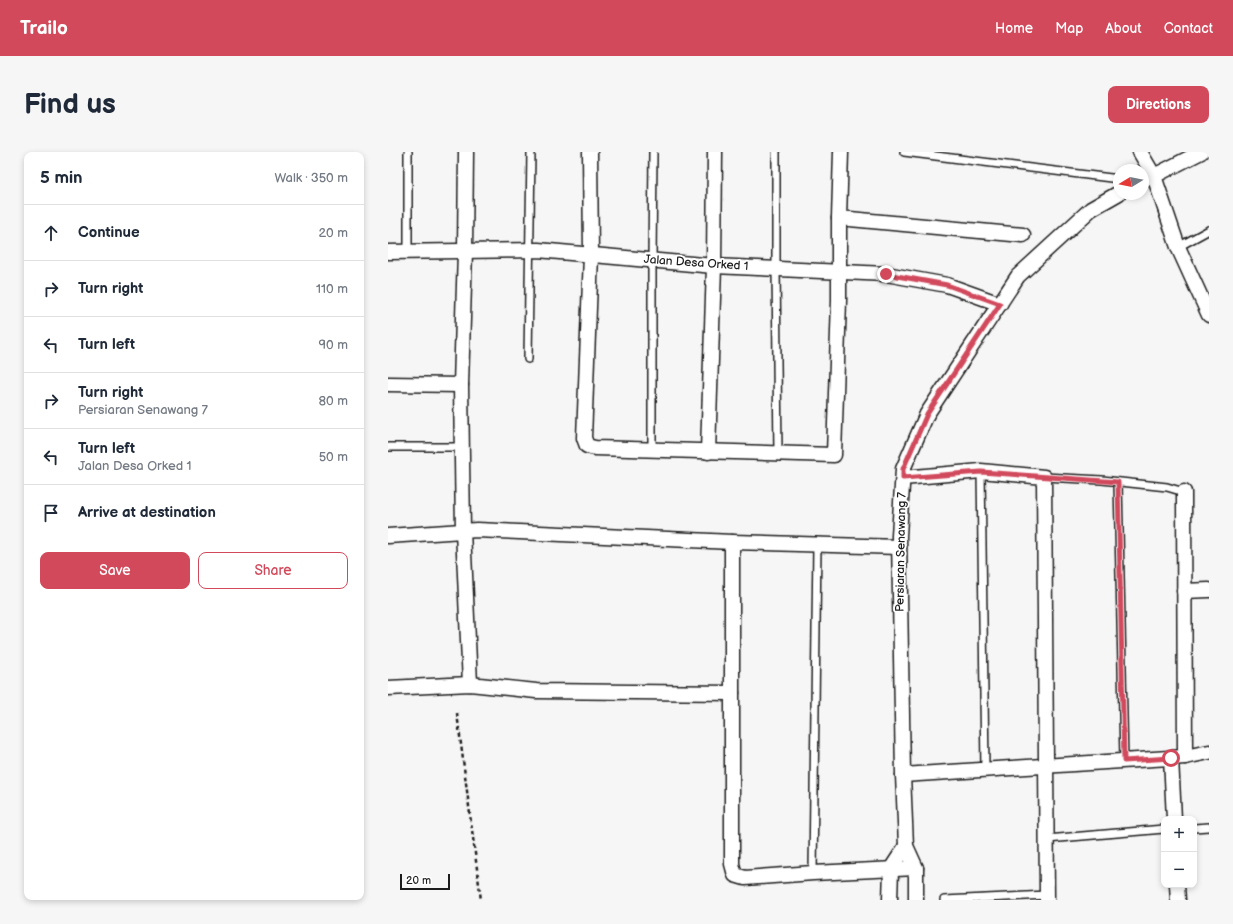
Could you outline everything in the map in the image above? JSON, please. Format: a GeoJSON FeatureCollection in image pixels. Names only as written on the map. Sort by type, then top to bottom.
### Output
{"type":"FeatureCollection","features":[{"type":"Feature","properties":{"kind":"street"},"geometry":{"type":"LineString","coordinates":[[466,152],[461,385],[463,531],[470,684]]}},
{"type":"Feature","properties":{"kind":"street"},"geometry":{"type":"LineString","coordinates":[[590,152],[591,256],[584,438],[587,446],[595,448],[834,455],[840,272],[839,218],[842,152]]}},
{"type":"Feature","properties":{"kind":"street"},"geometry":{"type":"LineString","coordinates":[[708,452],[714,266],[715,152]]}},
{"type":"Feature","properties":{"kind":"street"},"geometry":{"type":"LineString","coordinates":[[1140,152],[1144,164]]}},
{"type":"Feature","properties":{"kind":"street"},"geometry":{"type":"LineString","coordinates":[[1149,177],[1187,156],[1201,152]]}},
{"type":"Feature","properties":{"kind":"street"},"geometry":{"type":"LineString","coordinates":[[1149,180],[1208,311]]}},
{"type":"Feature","properties":{"kind":"street","name":"Persiaran Senawang 7"},"geometry":{"type":"LineString","coordinates":[[906,846],[903,775],[899,547],[903,469],[927,414],[1018,276],[1091,209],[1113,196]]}},
{"type":"Feature","properties":{"kind":"street"},"geometry":{"type":"LineString","coordinates":[[839,218],[1023,235]]}},
{"type":"Feature","properties":{"kind":"street","name":"Jalan Desa Orked 1"},"geometry":{"type":"LineString","coordinates":[[388,252],[530,250],[714,266],[886,274],[947,285],[1000,304]]}},
{"type":"Feature","properties":{"kind":"street"},"geometry":{"type":"LineString","coordinates":[[388,384],[461,385]]}},
{"type":"Feature","properties":{"kind":"street"},"geometry":{"type":"LineString","coordinates":[[903,478],[981,472],[1044,477],[1047,898]]}},
{"type":"Feature","properties":{"kind":"street"},"geometry":{"type":"LineString","coordinates":[[1184,492],[1185,757]]}},
{"type":"Feature","properties":{"kind":"street"},"geometry":{"type":"LineString","coordinates":[[388,536],[477,530],[732,542],[899,547]]}},
{"type":"Feature","properties":{"kind":"street"},"geometry":{"type":"LineString","coordinates":[[732,542],[732,864],[735,875],[745,878],[916,868]]}},
{"type":"Feature","properties":{"kind":"street"},"geometry":{"type":"LineString","coordinates":[[1184,591],[1209,590]]}},
{"type":"Feature","properties":{"kind":"street"},"geometry":{"type":"LineString","coordinates":[[388,688],[470,684],[536,691],[732,693]]}},
{"type":"Feature","properties":{"kind":"street"},"geometry":{"type":"LineString","coordinates":[[903,775],[1185,757],[1209,752]]}},
{"type":"Feature","properties":{"kind":"street"},"geometry":{"type":"LineString","coordinates":[[1171,758],[1174,816]]}},
{"type":"Feature","properties":{"kind":"street"},"geometry":{"type":"LineString","coordinates":[[906,846],[916,868],[916,900]]}},
{"type":"Feature","properties":{"kind":"street"},"geometry":{"type":"LineString","coordinates":[[890,900],[891,869],[906,846]]}},
{"type":"Feature","properties":{"kind":"street"},"geometry":{"type":"LineString","coordinates":[[1177,888],[1178,900]]}},
{"type":"Feature","properties":{"kind":"lane"},"geometry":{"type":"LineString","coordinates":[[408,152],[408,252]]}},
{"type":"Feature","properties":{"kind":"lane"},"geometry":{"type":"LineString","coordinates":[[528,359],[532,152]]}},
{"type":"Feature","properties":{"kind":"lane"},"geometry":{"type":"LineString","coordinates":[[652,450],[653,152]]}},
{"type":"Feature","properties":{"kind":"lane"},"geometry":{"type":"LineString","coordinates":[[776,152],[778,454]]}},
{"type":"Feature","properties":{"kind":"lane"},"geometry":{"type":"LineString","coordinates":[[904,152],[1113,178]]}},
{"type":"Feature","properties":{"kind":"lane"},"geometry":{"type":"LineString","coordinates":[[1178,247],[1209,230]]}},
{"type":"Feature","properties":{"kind":"lane"},"geometry":{"type":"LineString","coordinates":[[388,447],[462,447]]}},
{"type":"Feature","properties":{"kind":"lane"},"geometry":{"type":"LineString","coordinates":[[981,472],[985,769]]}},
{"type":"Feature","properties":{"kind":"lane"},"geometry":{"type":"LineString","coordinates":[[1044,477],[1102,480],[1167,487],[1184,492]]}},
{"type":"Feature","properties":{"kind":"lane"},"geometry":{"type":"LineString","coordinates":[[1118,482],[1124,761]]}},
{"type":"Feature","properties":{"kind":"lane"},"geometry":{"type":"LineString","coordinates":[[813,873],[817,545]]}},
{"type":"Feature","properties":{"kind":"lane"},"geometry":{"type":"LineString","coordinates":[[1197,828],[1209,827]]}},
{"type":"Feature","properties":{"kind":"lane"},"geometry":{"type":"LineString","coordinates":[[1047,839],[1161,829]]}},
{"type":"Feature","properties":{"kind":"lane"},"geometry":{"type":"LineString","coordinates":[[944,900],[1047,898]]}},
{"type":"Feature","properties":{"kind":"path"},"geometry":{"type":"LineString","coordinates":[[457,713],[481,900]]}},
{"type":"Feature","properties":{"kind":"route"},"geometry":{"type":"LineString","coordinates":[[886,274],[947,285],[1000,304],[927,414],[903,469],[903,478],[981,472],[1118,482],[1124,761],[1171,758]]}}]}
